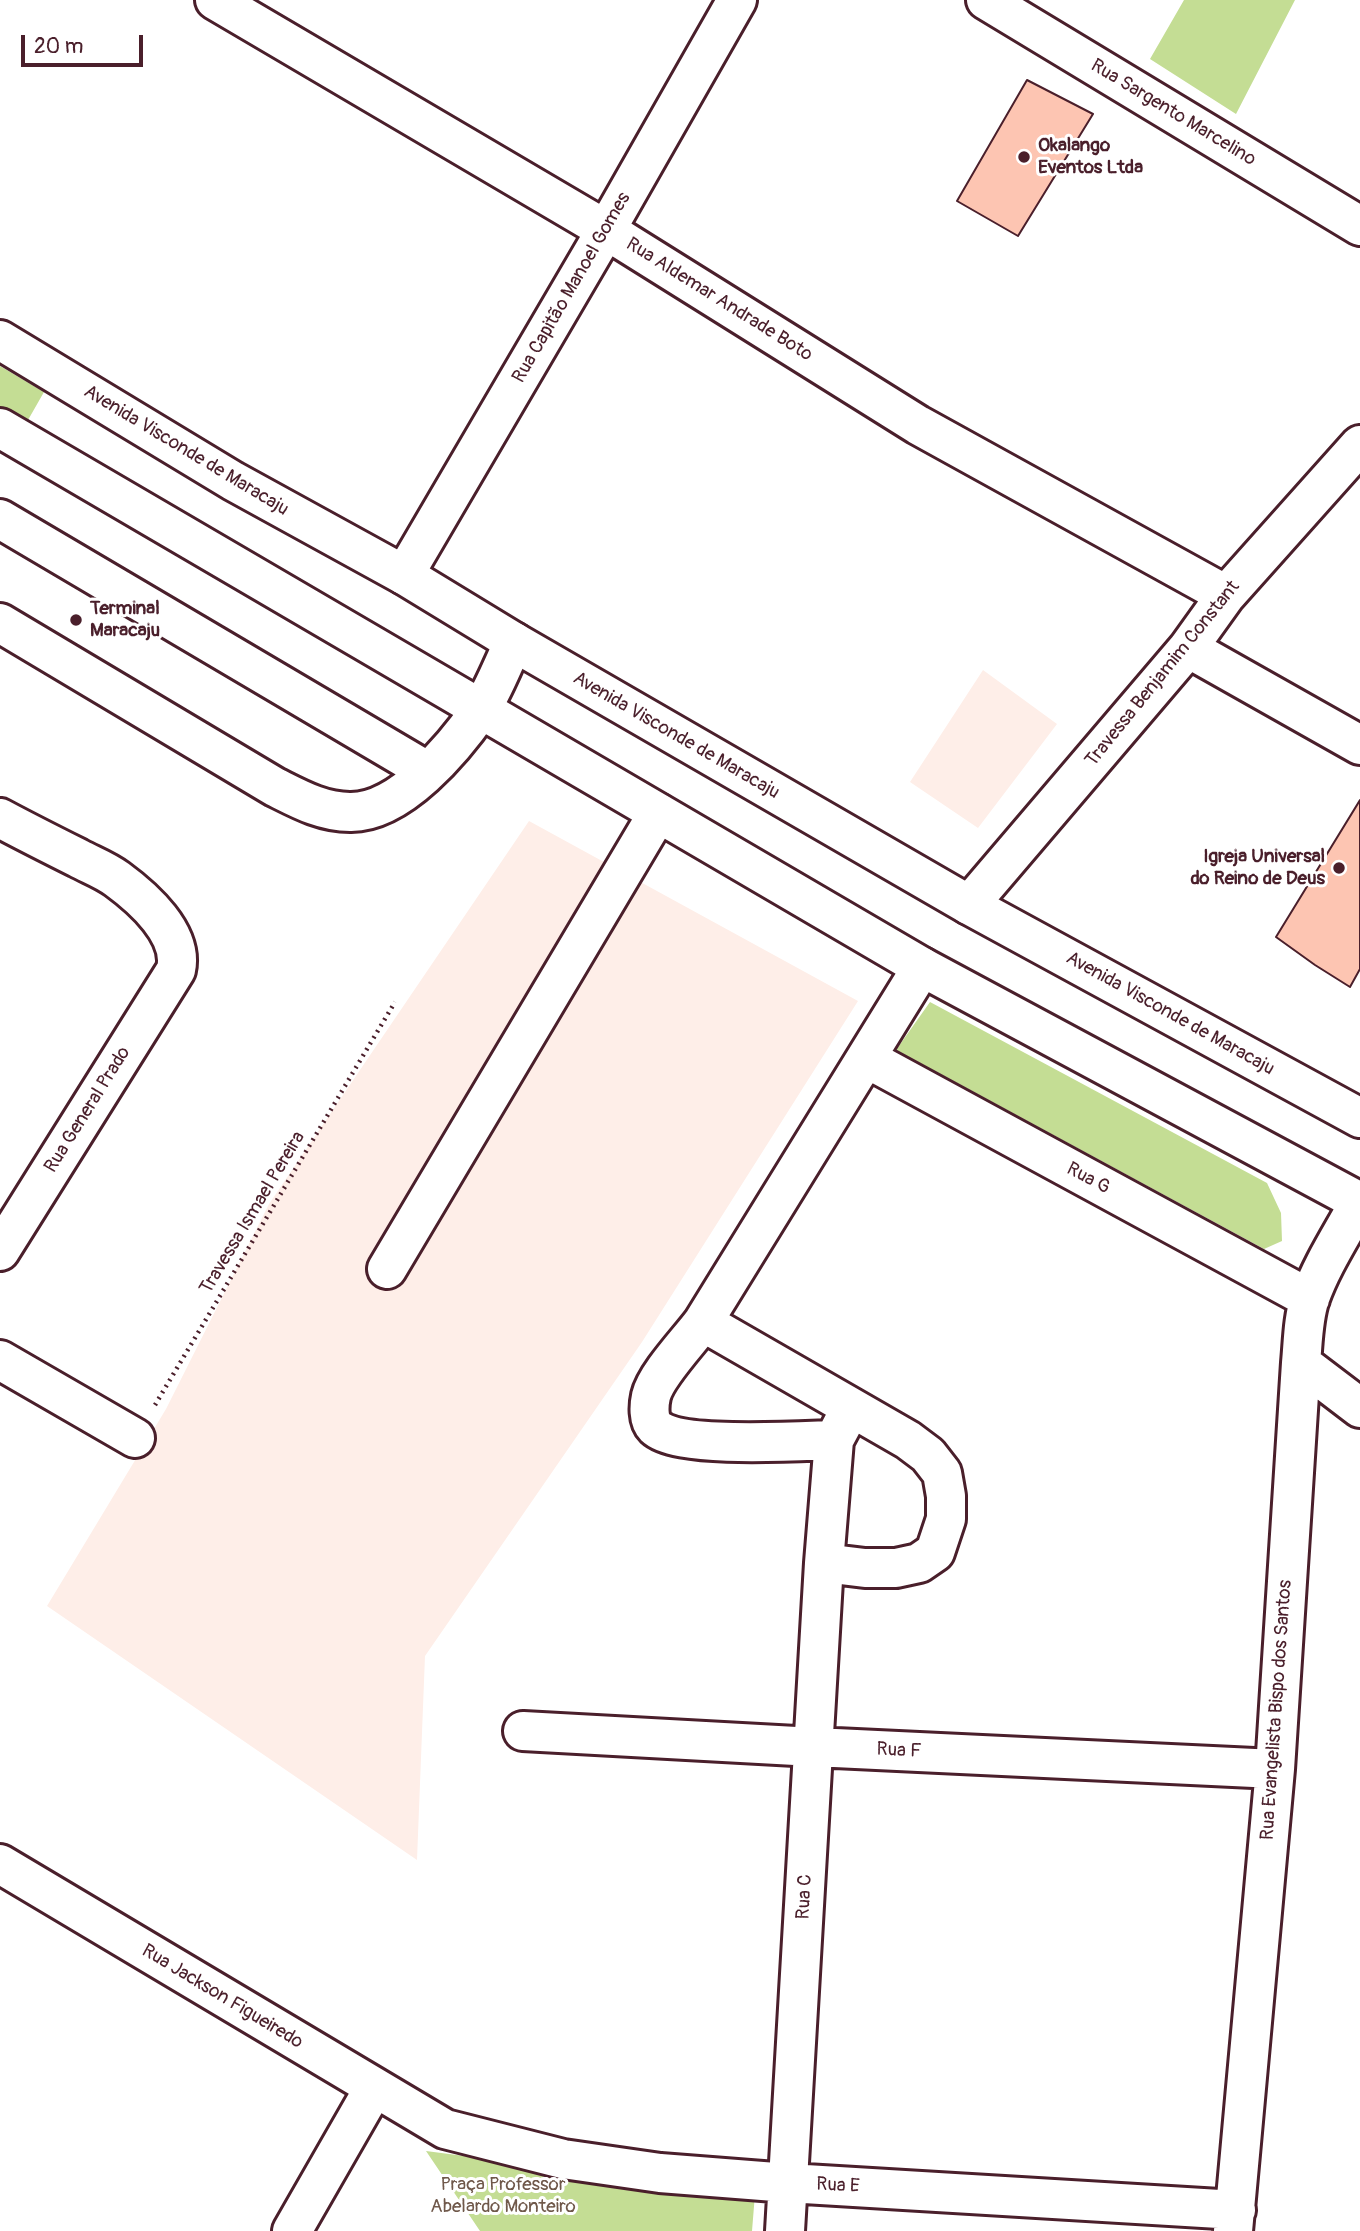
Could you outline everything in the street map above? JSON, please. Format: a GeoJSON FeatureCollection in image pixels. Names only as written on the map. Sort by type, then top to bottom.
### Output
{"type":"FeatureCollection","features":[{"type":"Feature","properties":{"kind":"street","name":"Rua Aldemar Andrade Boto"},"geometry":{"type":"LineString","coordinates":[[215,0],[606,230],[918,425],[1227,595]]}},
{"type":"Feature","properties":{"kind":"street","name":"Rua Capitão Manoel Gomes"},"geometry":{"type":"LineString","coordinates":[[404,575],[737,0]]}},
{"type":"Feature","properties":{"kind":"street","name":"Rua Sargento Marcelino"},"geometry":{"type":"LineString","coordinates":[[986,0],[1360,226]]}},
{"type":"Feature","properties":{"kind":"street","name":"Avenida Visconde de Maracaju"},"geometry":{"type":"LineString","coordinates":[[0,340],[233,481],[404,575],[514,642],[969,905],[1360,1118]]}},
{"type":"Feature","properties":{"kind":"street"},"geometry":{"type":"LineString","coordinates":[[0,428],[922,967],[1360,1201]]}},
{"type":"Feature","properties":{"kind":"street","name":"Travessa Benjamim Constant"},"geometry":{"type":"LineString","coordinates":[[969,905],[1188,648],[1227,595],[1360,444]]}},
{"type":"Feature","properties":{"kind":"street"},"geometry":{"type":"LineString","coordinates":[[0,519],[427,771]]}},
{"type":"Feature","properties":{"kind":"street"},"geometry":{"type":"LineString","coordinates":[[0,622],[275,787],[309,804],[350,812],[369,810],[397,798],[447,751],[481,708],[514,642]]}},
{"type":"Feature","properties":{"kind":"street"},"geometry":{"type":"LineString","coordinates":[[1188,648],[1360,745]]}},
{"type":"Feature","properties":{"kind":"street"},"geometry":{"type":"LineString","coordinates":[[387,1269],[658,813]]}},
{"type":"Feature","properties":{"kind":"street","name":"Rua General Prado"},"geometry":{"type":"LineString","coordinates":[[0,818],[114,877],[138,896],[157,917],[176,946],[178,961],[176,970],[0,1251]]}},
{"type":"Feature","properties":{"kind":"street"},"geometry":{"type":"LineString","coordinates":[[843,1424],[722,1442],[688,1438],[666,1433],[655,1427],[650,1418],[652,1393],[663,1374],[703,1322],[922,967]]}},
{"type":"Feature","properties":{"kind":"street","name":"Rua G"},"geometry":{"type":"LineString","coordinates":[[866,1058],[1310,1299]]}},
{"type":"Feature","properties":{"kind":"street","name":"Rua Evangelista Bispo dos Santos"},"geometry":{"type":"LineString","coordinates":[[1235,2221],[1275,1769],[1305,1320],[1310,1299],[1325,1265],[1360,1201]]}},
{"type":"Feature","properties":{"kind":"street"},"geometry":{"type":"LineString","coordinates":[[703,1322],[843,1424],[908,1440],[928,1455],[942,1473],[946,1519],[935,1552],[919,1563],[896,1568],[865,1568],[824,1563]]}},
{"type":"Feature","properties":{"kind":"street"},"geometry":{"type":"LineString","coordinates":[[0,1360],[135,1438]]}},
{"type":"Feature","properties":{"kind":"street"},"geometry":{"type":"LineString","coordinates":[[1301,1363],[1360,1408]]}},
{"type":"Feature","properties":{"kind":"street","name":"Rua C"},"geometry":{"type":"LineString","coordinates":[[785,2231],[824,1563],[843,1424]]}},
{"type":"Feature","properties":{"kind":"street","name":"Rua F"},"geometry":{"type":"LineString","coordinates":[[523,1731],[1275,1769]]}},
{"type":"Feature","properties":{"kind":"street","name":"Rua Jackson Figueiredo"},"geometry":{"type":"LineString","coordinates":[[0,1864],[445,2129]]}},
{"type":"Feature","properties":{"kind":"street"},"geometry":{"type":"LineString","coordinates":[[292,2231],[374,2088]]}},
{"type":"Feature","properties":{"kind":"street","name":"Rua E"},"geometry":{"type":"LineString","coordinates":[[445,2129],[564,2159],[660,2173],[1235,2221]]}},
{"type":"Feature","properties":{"kind":"path","name":"Travessa Ismael Pereira"},"geometry":{"type":"LineString","coordinates":[[135,1438],[395,1002]]}},
{"type":"Feature","properties":{"kind":"shaded area"},"geometry":{"type":"Polygon","coordinates":[[[983,670],[1057,724],[978,828],[910,782],[983,670]]]}},
{"type":"Feature","properties":{"kind":"shaded area"},"geometry":{"type":"Polygon","coordinates":[[[529,821],[858,1001],[642,1342],[425,1656],[417,1860],[47,1606],[166,1409],[269,1204],[529,821]]]}},
{"type":"Feature","properties":{"kind":"green space"},"geometry":{"type":"Polygon","coordinates":[[[1184,0],[1295,0],[1236,114],[1150,59],[1184,0]]]}},
{"type":"Feature","properties":{"kind":"green space"},"geometry":{"type":"Polygon","coordinates":[[[0,366],[44,392],[24,427],[0,413],[0,366]]]}},
{"type":"Feature","properties":{"kind":"green space"},"geometry":{"type":"Polygon","coordinates":[[[930,1002],[1267,1183],[1281,1213],[1282,1241],[1264,1249],[896,1050],[930,1002]]]}},
{"type":"Feature","properties":{"kind":"green space","name":"Praça Professor Abelardo Monteiro"},"geometry":{"type":"Polygon","coordinates":[[[426,2151],[755,2194],[752,2231],[480,2231],[426,2151]]]}},
{"type":"Feature","properties":{"kind":"building","name":"Okalango Eventos Ltda"},"geometry":{"type":"Polygon","coordinates":[[[1027,80],[1093,114],[1018,236],[957,201],[1027,80]]]}},
{"type":"Feature","properties":{"kind":"building","name":"Igreja Universal do Reino de Deus"},"geometry":{"type":"Polygon","coordinates":[[[1360,800],[1360,969],[1350,987],[1276,937],[1360,800]]]}},
{"type":"Feature","properties":{"kind":"place","name":"Okalango Eventos Ltda"},"geometry":{"type":"Point","coordinates":[1024,157]}},
{"type":"Feature","properties":{"kind":"place","name":"Terminal Maracaju"},"geometry":{"type":"Point","coordinates":[76,620]}},
{"type":"Feature","properties":{"kind":"place","name":"Igreja Universal do Reino de Deus"},"geometry":{"type":"Point","coordinates":[1339,868]}}]}
